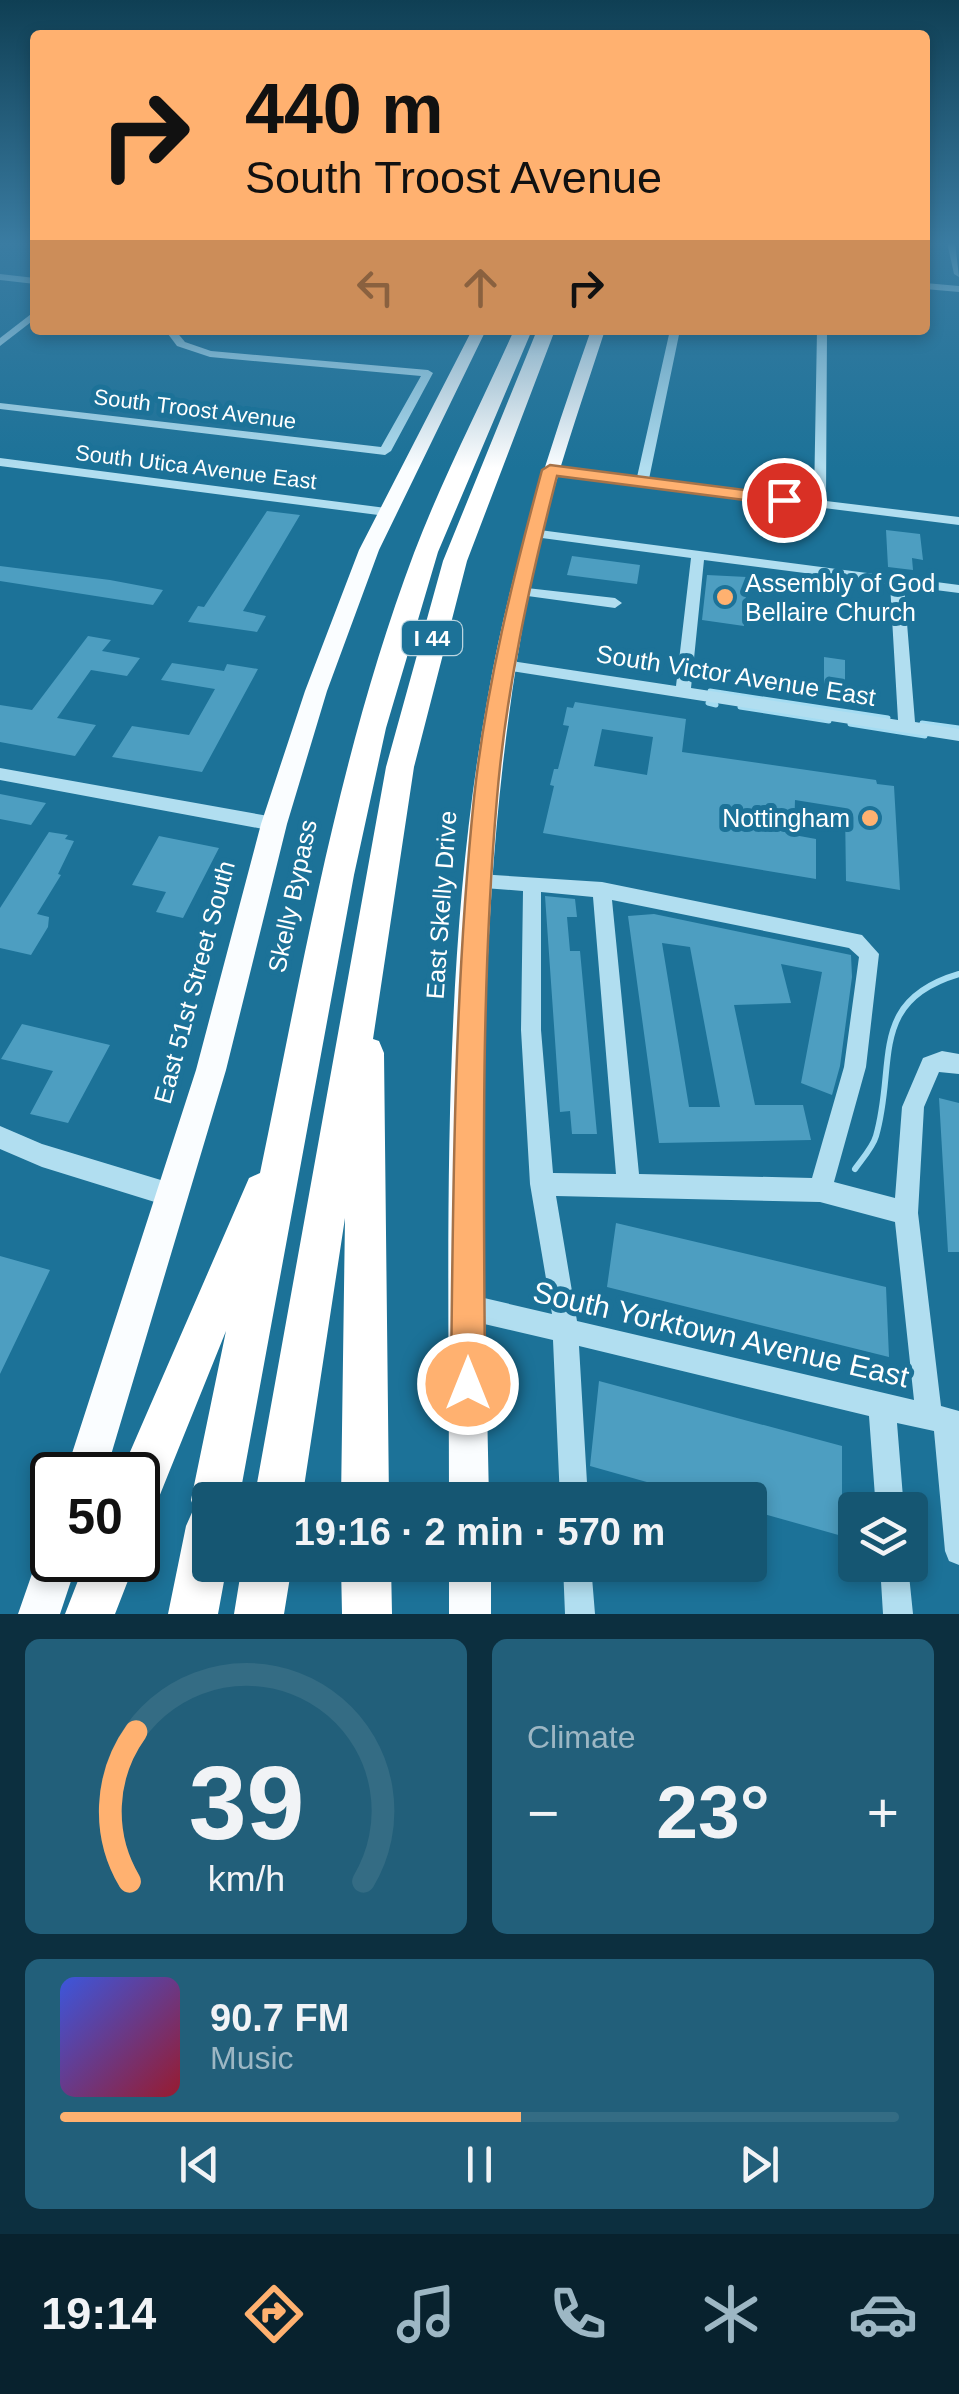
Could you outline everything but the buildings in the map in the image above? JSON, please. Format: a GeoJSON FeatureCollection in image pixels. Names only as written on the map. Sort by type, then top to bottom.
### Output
{"type":"FeatureCollection","features":[{"type":"Feature","properties":{"kind":"highway","name":"Skelly Bypass"},"geometry":{"type":"LineString","coordinates":[[219,1482],[338,875],[392,657],[444,508],[521,335]]}},
{"type":"Feature","properties":{"kind":"highway","name":"I 44"},"geometry":{"type":"LineString","coordinates":[[281,1482],[400,767],[426,658],[478,496],[544,335]]}},
{"type":"Feature","properties":{"kind":"highway"},"geometry":{"type":"LineString","coordinates":[[365,1482],[366,960]]}},
{"type":"Feature","properties":{"kind":"highway"},"geometry":{"type":"LineString","coordinates":[[154,1452],[287,1134]]}},
{"type":"Feature","properties":{"kind":"highway"},"geometry":{"type":"LineString","coordinates":[[90,1614],[102,1582]]}},
{"type":"Feature","properties":{"kind":"highway"},"geometry":{"type":"LineString","coordinates":[[193,1614],[199,1582]]}},
{"type":"Feature","properties":{"kind":"highway"},"geometry":{"type":"LineString","coordinates":[[259,1614],[264,1582]]}},
{"type":"Feature","properties":{"kind":"highway"},"geometry":{"type":"LineString","coordinates":[[366,1582],[367,1614]]}},
{"type":"Feature","properties":{"kind":"main road"},"geometry":{"type":"LineString","coordinates":[[386,512],[476,335]]}},
{"type":"Feature","properties":{"kind":"main road","name":"East Skelly Drive"},"geometry":{"type":"LineString","coordinates":[[469,1482],[469,1049],[488,771],[504,665],[532,533],[596,335]]}},
{"type":"Feature","properties":{"kind":"main road","name":"East 51st Street South"},"geometry":{"type":"LineString","coordinates":[[92,1452],[211,1070],[274,824],[338,627],[386,512]]}},
{"type":"Feature","properties":{"kind":"main road"},"geometry":{"type":"LineString","coordinates":[[39,1614],[50,1582]]}},
{"type":"Feature","properties":{"kind":"main road"},"geometry":{"type":"LineString","coordinates":[[470,1582],[470,1614]]}},
{"type":"Feature","properties":{"kind":"street"},"geometry":{"type":"LineString","coordinates":[[0,343],[30,318]]}},
{"type":"Feature","properties":{"kind":"street","name":"South Troost Avenue"},"geometry":{"type":"LineString","coordinates":[[0,406],[385,451],[428,373],[210,354],[181,344],[174,335]]}},
{"type":"Feature","properties":{"kind":"street"},"geometry":{"type":"LineString","coordinates":[[642,482],[674,335]]}},
{"type":"Feature","properties":{"kind":"street"},"geometry":{"type":"LineString","coordinates":[[820,504],[822,335]]}},
{"type":"Feature","properties":{"kind":"street","name":"South Utica Avenue East"},"geometry":{"type":"LineString","coordinates":[[0,462],[386,512]]}},
{"type":"Feature","properties":{"kind":"street"},"geometry":{"type":"LineString","coordinates":[[550,470],[959,521]]}},
{"type":"Feature","properties":{"kind":"street"},"geometry":{"type":"LineString","coordinates":[[532,533],[959,589]]}},
{"type":"Feature","properties":{"kind":"street"},"geometry":{"type":"LineString","coordinates":[[683,692],[698,554]]}},
{"type":"Feature","properties":{"kind":"street"},"geometry":{"type":"LineString","coordinates":[[897,580],[906,727]]}},
{"type":"Feature","properties":{"kind":"street"},"geometry":{"type":"LineString","coordinates":[[518,592],[615,602]]}},
{"type":"Feature","properties":{"kind":"street","name":"South Victor Avenue East"},"geometry":{"type":"LineString","coordinates":[[504,665],[959,735]]}},
{"type":"Feature","properties":{"kind":"street"},"geometry":{"type":"LineString","coordinates":[[0,774],[274,824]]}},
{"type":"Feature","properties":{"kind":"street"},"geometry":{"type":"LineString","coordinates":[[478,882],[602,890],[856,941],[869,954],[855,1067],[820,1190]]}},
{"type":"Feature","properties":{"kind":"street"},"geometry":{"type":"LineString","coordinates":[[532,884],[531,1030],[542,1184],[564,1306],[573,1482]]}},
{"type":"Feature","properties":{"kind":"street"},"geometry":{"type":"LineString","coordinates":[[602,890],[629,1186]]}},
{"type":"Feature","properties":{"kind":"street"},"geometry":{"type":"LineString","coordinates":[[959,1064],[942,1060],[931,1065],[912,1107],[906,1213],[944,1421],[959,1551]]}},
{"type":"Feature","properties":{"kind":"street"},"geometry":{"type":"LineString","coordinates":[[0,1138],[34,1156],[142,1182],[174,1196]]}},
{"type":"Feature","properties":{"kind":"street"},"geometry":{"type":"LineString","coordinates":[[542,1184],[820,1190],[906,1213]]}},
{"type":"Feature","properties":{"kind":"street","name":"South Yorktown Avenue East"},"geometry":{"type":"LineString","coordinates":[[468,1308],[944,1421]]}},
{"type":"Feature","properties":{"kind":"street"},"geometry":{"type":"LineString","coordinates":[[882,1406],[889,1492]]}},
{"type":"Feature","properties":{"kind":"street"},"geometry":{"type":"LineString","coordinates":[[579,1582],[580,1614]]}},
{"type":"Feature","properties":{"kind":"street"},"geometry":{"type":"LineString","coordinates":[[895,1582],[898,1614]]}},
{"type":"Feature","properties":{"kind":"waterway"},"geometry":{"type":"LineString","coordinates":[[710,691],[888,718]]}},
{"type":"Feature","properties":{"kind":"waterway"},"geometry":{"type":"LineString","coordinates":[[708,703],[716,705]]}},
{"type":"Feature","properties":{"kind":"waterway"},"geometry":{"type":"LineString","coordinates":[[740,707],[829,721]]}},
{"type":"Feature","properties":{"kind":"waterway"},"geometry":{"type":"LineString","coordinates":[[922,723],[959,728]]}},
{"type":"Feature","properties":{"kind":"waterway"},"geometry":{"type":"LineString","coordinates":[[850,724],[925,736]]}},
{"type":"Feature","properties":{"kind":"waterway"},"geometry":{"type":"LineString","coordinates":[[855,1169],[876,1136],[891,1038],[898,1018],[910,1001],[930,986],[959,974]]}},
{"type":"Feature","properties":{"kind":"place","name":"Assembly of God Bellaire Church"},"geometry":{"type":"Point","coordinates":[725,597]}},
{"type":"Feature","properties":{"kind":"place","name":"Nottingham"},"geometry":{"type":"Point","coordinates":[870,818]}},
{"type":"Feature","properties":{"kind":"route"},"geometry":{"type":"LineString","coordinates":[[468,1384],[469,1049],[488,771],[518,592],[550,470],[784,500]]}}]}
